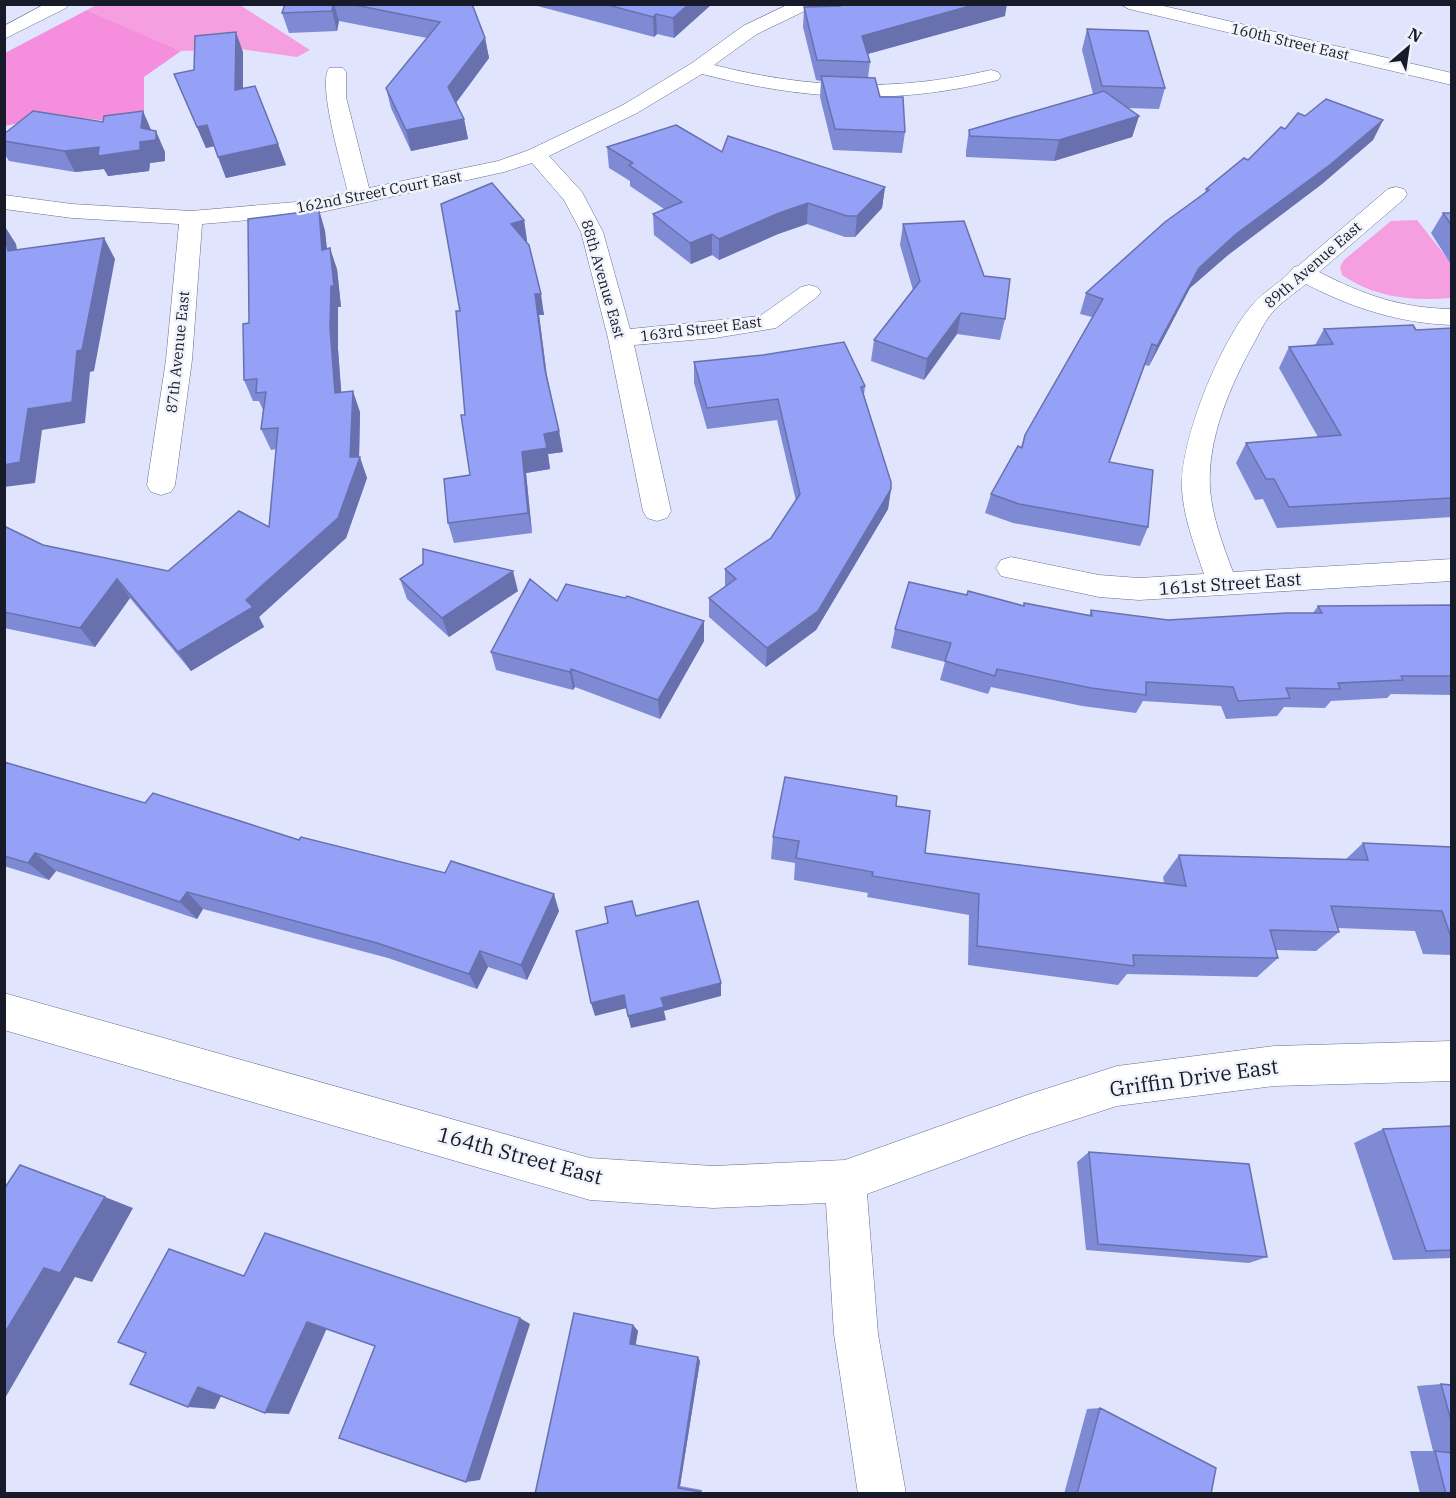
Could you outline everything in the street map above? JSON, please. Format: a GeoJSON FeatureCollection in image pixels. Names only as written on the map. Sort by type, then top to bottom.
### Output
{"type":"FeatureCollection","features":[{"type":"Feature","properties":{"kind":"street"},"geometry":{"type":"LineString","coordinates":[[4,34],[60,4]]}},
{"type":"Feature","properties":{"kind":"street"},"geometry":{"type":"LineString","coordinates":[[762,4],[786,13]]}},
{"type":"Feature","properties":{"kind":"street"},"geometry":{"type":"LineString","coordinates":[[536,154],[630,109],[699,67],[750,30],[805,4]]}},
{"type":"Feature","properties":{"kind":"street","name":"160th Street East"},"geometry":{"type":"LineString","coordinates":[[1129,4],[1452,79]]}},
{"type":"Feature","properties":{"kind":"street"},"geometry":{"type":"LineString","coordinates":[[699,67],[736,77],[813,90],[880,93],[954,87],[991,76]]}},
{"type":"Feature","properties":{"kind":"street"},"geometry":{"type":"LineString","coordinates":[[336,72],[336,97],[360,197]]}},
{"type":"Feature","properties":{"kind":"street","name":"162nd Street Court East"},"geometry":{"type":"LineString","coordinates":[[4,202],[72,211],[191,218],[308,208],[504,166],[536,154]]}},
{"type":"Feature","properties":{"kind":"street","name":"88th Avenue East"},"geometry":{"type":"LineString","coordinates":[[536,154],[553,176],[574,197],[592,232],[620,338],[657,511]]}},
{"type":"Feature","properties":{"kind":"street","name":"89th Avenue East"},"geometry":{"type":"LineString","coordinates":[[1223,584],[1207,540],[1196,489],[1197,459],[1209,417],[1250,326],[1262,309],[1302,272],[1396,194]]}},
{"type":"Feature","properties":{"kind":"street","name":"87th Avenue East"},"geometry":{"type":"LineString","coordinates":[[161,485],[179,360],[191,218]]}},
{"type":"Feature","properties":{"kind":"street"},"geometry":{"type":"LineString","coordinates":[[1302,272],[1352,299],[1381,310],[1452,317]]}},
{"type":"Feature","properties":{"kind":"street","name":"163rd Street East"},"geometry":{"type":"LineString","coordinates":[[620,338],[767,323],[809,292]]}},
{"type":"Feature","properties":{"kind":"street","name":"161st Street East"},"geometry":{"type":"LineString","coordinates":[[1011,568],[1058,579],[1139,590],[1452,570]]}},
{"type":"Feature","properties":{"kind":"street","name":"164th Street East"},"geometry":{"type":"LineString","coordinates":[[8,1018],[590,1179],[713,1187],[845,1181]]}},
{"type":"Feature","properties":{"kind":"street","name":"Griffin Drive East"},"geometry":{"type":"LineString","coordinates":[[845,1181],[1027,1115],[1117,1086],[1274,1066],[1452,1061]]}},
{"type":"Feature","properties":{"kind":"street"},"geometry":{"type":"LineString","coordinates":[[845,1181],[856,1334],[882,1494]]}},
{"type":"Feature","properties":{"kind":"shaded area"},"geometry":{"type":"Polygon","coordinates":[[[98,4],[240,5],[310,50],[297,57],[240,49],[181,51],[87,10],[98,4]]]}},
{"type":"Feature","properties":{"kind":"shaded area"},"geometry":{"type":"Polygon","coordinates":[[[87,10],[181,51],[144,77],[144,110],[125,123],[55,115],[5,126],[5,53],[87,10]]]}},
{"type":"Feature","properties":{"kind":"shaded area"},"geometry":{"type":"Polygon","coordinates":[[[1417,220],[1451,263],[1451,298],[1422,299],[1395,296],[1368,289],[1342,275],[1340,267],[1344,260],[1391,221],[1417,220]]]}},
{"type":"Feature","properties":{"kind":"building"},"geometry":{"type":"Polygon","coordinates":[[[285,4],[333,4],[332,11],[282,13],[285,4]]]}},
{"type":"Feature","properties":{"kind":"building"},"geometry":{"type":"Polygon","coordinates":[[[350,4],[472,4],[485,38],[448,87],[464,119],[406,130],[386,88],[440,22],[350,4]]]}},
{"type":"Feature","properties":{"kind":"building"},"geometry":{"type":"Polygon","coordinates":[[[604,4],[689,4],[673,18],[656,14],[653,17],[604,4]]]}},
{"type":"Feature","properties":{"kind":"building"},"geometry":{"type":"Polygon","coordinates":[[[844,4],[977,4],[862,36],[870,62],[817,60],[804,7],[844,4]]]}},
{"type":"Feature","properties":{"kind":"building"},"geometry":{"type":"Polygon","coordinates":[[[1087,29],[1148,31],[1165,88],[1102,86],[1087,29]]]}},
{"type":"Feature","properties":{"kind":"building"},"geometry":{"type":"Polygon","coordinates":[[[236,32],[235,90],[255,86],[278,144],[218,157],[207,125],[197,127],[174,74],[194,70],[195,36],[236,32]]]}},
{"type":"Feature","properties":{"kind":"building"},"geometry":{"type":"Polygon","coordinates":[[[821,76],[875,78],[880,97],[903,97],[905,132],[835,129],[821,76]]]}},
{"type":"Feature","properties":{"kind":"building"},"geometry":{"type":"Polygon","coordinates":[[[1104,91],[1139,116],[1059,140],[970,136],[969,130],[1104,91]]]}},
{"type":"Feature","properties":{"kind":"building"},"geometry":{"type":"Polygon","coordinates":[[[1326,99],[1383,120],[1331,164],[1236,234],[1199,268],[1157,346],[1152,344],[1109,462],[1153,470],[1148,527],[1019,504],[991,494],[1018,446],[1022,448],[1025,435],[1103,299],[1086,293],[1165,222],[1209,190],[1206,189],[1244,158],[1248,160],[1281,127],[1285,129],[1298,113],[1305,116],[1326,99]]]}},
{"type":"Feature","properties":{"kind":"building"},"geometry":{"type":"Polygon","coordinates":[[[33,111],[103,122],[104,116],[143,111],[141,128],[156,131],[156,140],[140,142],[140,150],[98,156],[99,147],[64,151],[4,141],[4,134],[33,111]]]}},
{"type":"Feature","properties":{"kind":"building"},"geometry":{"type":"Polygon","coordinates":[[[676,125],[722,152],[728,136],[885,187],[857,216],[847,216],[808,203],[719,239],[712,234],[690,243],[653,214],[682,202],[629,165],[633,163],[607,147],[676,125]]]}},
{"type":"Feature","properties":{"kind":"building"},"geometry":{"type":"Polygon","coordinates":[[[492,183],[524,220],[511,224],[529,245],[541,294],[535,294],[545,370],[559,431],[544,434],[547,448],[522,452],[528,513],[448,523],[444,479],[470,475],[461,415],[465,415],[456,311],[460,311],[441,204],[492,183]]]}},
{"type":"Feature","properties":{"kind":"building"},"geometry":{"type":"Polygon","coordinates":[[[319,210],[322,250],[330,248],[334,286],[331,286],[330,328],[335,393],[353,391],[350,457],[360,457],[338,518],[246,600],[253,607],[178,652],[117,579],[80,628],[4,612],[4,526],[43,545],[168,571],[239,511],[269,527],[278,428],[261,429],[266,392],[256,393],[257,379],[244,380],[243,324],[249,323],[248,219],[319,210]]]}},
{"type":"Feature","properties":{"kind":"building"},"geometry":{"type":"Polygon","coordinates":[[[1443,213],[1452,213],[1452,226],[1443,213]]]}},
{"type":"Feature","properties":{"kind":"building"},"geometry":{"type":"Polygon","coordinates":[[[964,221],[984,276],[1010,279],[1005,319],[961,313],[927,359],[874,340],[920,281],[903,224],[964,221]]]}},
{"type":"Feature","properties":{"kind":"building"},"geometry":{"type":"Polygon","coordinates":[[[4,230],[8,251],[104,238],[82,350],[77,351],[72,402],[28,409],[20,462],[4,465],[4,230]]]}},
{"type":"Feature","properties":{"kind":"building"},"geometry":{"type":"Polygon","coordinates":[[[1413,325],[1416,330],[1452,328],[1452,498],[1289,507],[1274,479],[1266,479],[1246,443],[1341,435],[1289,347],[1333,344],[1324,329],[1413,325]]]}},
{"type":"Feature","properties":{"kind":"building"},"geometry":{"type":"Polygon","coordinates":[[[844,342],[865,386],[861,387],[891,482],[891,489],[818,611],[767,648],[709,598],[736,579],[725,569],[771,538],[800,494],[778,399],[707,408],[694,362],[763,355],[844,342]]]}},
{"type":"Feature","properties":{"kind":"building"},"geometry":{"type":"Polygon","coordinates":[[[423,549],[513,571],[442,618],[400,579],[423,564],[423,549]]]}},
{"type":"Feature","properties":{"kind":"building"},"geometry":{"type":"Polygon","coordinates":[[[530,579],[557,601],[566,584],[625,598],[627,596],[704,621],[658,700],[571,669],[570,672],[491,652],[530,579]]]}},
{"type":"Feature","properties":{"kind":"building"},"geometry":{"type":"Polygon","coordinates":[[[909,582],[967,595],[968,591],[1024,606],[1024,603],[1092,616],[1091,610],[1168,620],[1322,613],[1318,606],[1452,605],[1452,676],[1401,676],[1403,680],[1338,683],[1340,689],[1286,688],[1290,698],[1238,701],[1233,687],[1146,682],[1146,695],[1091,688],[997,669],[995,676],[945,661],[951,643],[895,629],[909,582]]]}},
{"type":"Feature","properties":{"kind":"building"},"geometry":{"type":"Polygon","coordinates":[[[4,762],[145,803],[153,793],[299,840],[301,837],[445,873],[451,861],[554,894],[521,965],[480,951],[469,974],[377,943],[187,892],[180,902],[35,853],[28,863],[4,856],[4,762]]]}},
{"type":"Feature","properties":{"kind":"building"},"geometry":{"type":"Polygon","coordinates":[[[785,777],[897,796],[896,806],[930,811],[925,853],[1186,886],[1179,855],[1368,860],[1363,843],[1452,847],[1452,934],[1450,934],[1442,911],[1331,906],[1339,932],[1270,930],[1278,958],[1133,955],[1134,966],[977,946],[979,894],[872,876],[873,872],[796,858],[799,841],[773,837],[785,777]]]}},
{"type":"Feature","properties":{"kind":"building"},"geometry":{"type":"Polygon","coordinates":[[[632,901],[636,916],[698,901],[721,983],[661,998],[664,1007],[628,1016],[624,995],[591,1003],[576,931],[608,923],[605,907],[632,901]]]}},
{"type":"Feature","properties":{"kind":"building"},"geometry":{"type":"Polygon","coordinates":[[[1452,1126],[1452,1250],[1426,1251],[1383,1129],[1452,1126]]]}},
{"type":"Feature","properties":{"kind":"building"},"geometry":{"type":"Polygon","coordinates":[[[1089,1152],[1249,1164],[1267,1257],[1098,1244],[1089,1152]]]}},
{"type":"Feature","properties":{"kind":"building"},"geometry":{"type":"Polygon","coordinates":[[[20,1165],[105,1197],[60,1273],[44,1268],[4,1334],[4,1189],[20,1165]]]}},
{"type":"Feature","properties":{"kind":"building"},"geometry":{"type":"Polygon","coordinates":[[[265,1233],[520,1318],[466,1482],[339,1438],[375,1346],[307,1322],[265,1413],[198,1387],[188,1407],[130,1384],[146,1353],[118,1342],[169,1249],[244,1276],[265,1233]]]}},
{"type":"Feature","properties":{"kind":"building"},"geometry":{"type":"Polygon","coordinates":[[[574,1313],[633,1325],[630,1344],[698,1357],[678,1488],[701,1492],[700,1494],[535,1494],[574,1313]]]}},
{"type":"Feature","properties":{"kind":"building"},"geometry":{"type":"Polygon","coordinates":[[[1441,1384],[1452,1385],[1452,1424],[1441,1384]]]}},
{"type":"Feature","properties":{"kind":"building"},"geometry":{"type":"Polygon","coordinates":[[[1100,1408],[1216,1468],[1211,1494],[1077,1494],[1100,1408]]]}},
{"type":"Feature","properties":{"kind":"building"},"geometry":{"type":"Polygon","coordinates":[[[1435,1451],[1452,1453],[1452,1494],[1446,1494],[1435,1451]]]}}]}
